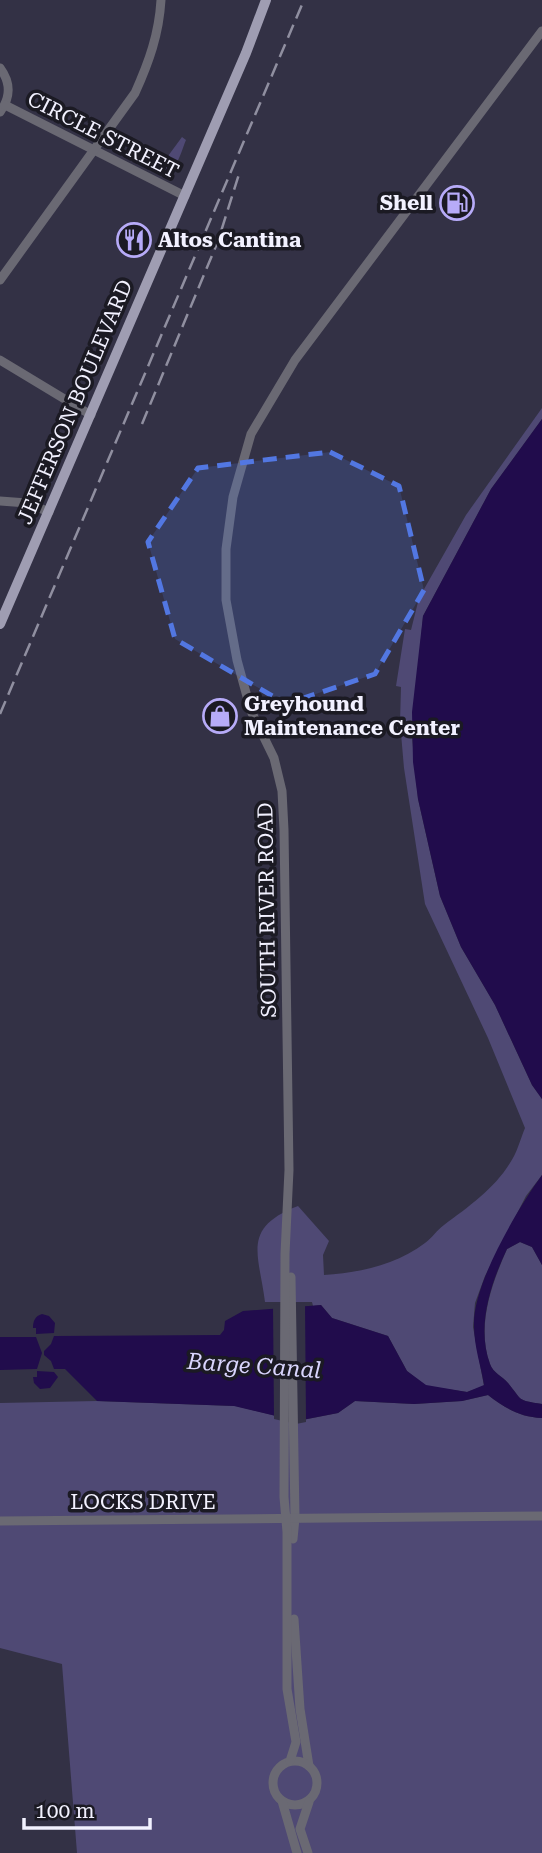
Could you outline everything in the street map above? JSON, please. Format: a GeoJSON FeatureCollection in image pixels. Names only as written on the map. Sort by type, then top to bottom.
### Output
{"type":"FeatureCollection","features":[{"type":"Feature","properties":{"kind":"main road","name":"JEFFERSON BOULEVARD"},"geometry":{"type":"LineString","coordinates":[[0,624],[246,52],[265,0]]}},
{"type":"Feature","properties":{"kind":"street"},"geometry":{"type":"LineString","coordinates":[[0,280],[135,93],[150,61],[159,22],[160,0]]}},
{"type":"Feature","properties":{"kind":"street","name":"SOUTH RIVER ROAD"},"geometry":{"type":"LineString","coordinates":[[290,1518],[284,1497],[289,1170],[282,791],[274,758],[251,711],[237,660],[226,600],[226,549],[233,497],[251,434],[295,360],[542,31]]}},
{"type":"Feature","properties":{"kind":"street","name":"CIRCLE STREET"},"geometry":{"type":"LineString","coordinates":[[0,68],[9,86],[3,109],[94,150],[184,196]]}},
{"type":"Feature","properties":{"kind":"street"},"geometry":{"type":"LineString","coordinates":[[0,360],[91,415]]}},
{"type":"Feature","properties":{"kind":"street"},"geometry":{"type":"LineString","coordinates":[[0,501],[27,503],[49,512]]}},
{"type":"Feature","properties":{"kind":"street","name":"SOUTH RIVER ROAD"},"geometry":{"type":"LineString","coordinates":[[288,1254],[295,1497],[290,1518]]}},
{"type":"Feature","properties":{"kind":"street"},"geometry":{"type":"LineString","coordinates":[[290,1518],[542,1516]]}},
{"type":"Feature","properties":{"kind":"street"},"geometry":{"type":"LineString","coordinates":[[290,1518],[287,1689],[296,1742],[290,1761]]}},
{"type":"Feature","properties":{"kind":"street"},"geometry":{"type":"LineString","coordinates":[[290,1518],[296,1665],[309,1766]]}},
{"type":"Feature","properties":{"kind":"street","name":"LOCKS DRIVE"},"geometry":{"type":"LineString","coordinates":[[0,1521],[290,1518]]}},
{"type":"Feature","properties":{"kind":"street"},"geometry":{"type":"LineString","coordinates":[[298,1853],[282,1801],[274,1790],[274,1776],[278,1769],[290,1761],[303,1762],[309,1766],[314,1771],[317,1786],[304,1810],[300,1829],[308,1853]]}},
{"type":"Feature","properties":{"kind":"street"},"geometry":{"type":"LineString","coordinates":[[282,1801],[297,1805],[310,1800]]}},
{"type":"Feature","properties":{"kind":"highlighted area"},"geometry":{"type":"Polygon","coordinates":[[[330,452],[399,486],[424,590],[375,674],[286,704],[175,639],[148,542],[198,468],[330,452]]]}},
{"type":"Feature","properties":{"kind":"shaded area"},"geometry":{"type":"Polygon","coordinates":[[[182,137],[186,140],[172,169],[163,173],[157,171],[182,137]]]}},
{"type":"Feature","properties":{"kind":"shaded area"},"geometry":{"type":"Polygon","coordinates":[[[542,408],[542,419],[491,489],[423,616],[412,737],[418,799],[440,896],[461,947],[495,1005],[532,1085],[542,1099],[542,1175],[526,1196],[485,1276],[475,1303],[473,1327],[484,1386],[467,1392],[426,1386],[407,1371],[388,1336],[332,1318],[321,1305],[313,1306],[312,1302],[265,1302],[258,1244],[261,1233],[268,1224],[280,1214],[298,1206],[329,1241],[323,1255],[324,1275],[363,1270],[402,1257],[428,1241],[496,1181],[517,1151],[525,1128],[488,1038],[425,904],[404,768],[400,722],[401,687],[396,686],[405,629],[411,630],[419,598],[466,515],[542,408]]]}},
{"type":"Feature","properties":{"kind":"shaded area"},"geometry":{"type":"Polygon","coordinates":[[[520,1242],[532,1247],[542,1265],[542,1404],[518,1396],[491,1367],[486,1350],[485,1320],[491,1290],[507,1249],[520,1242]]]}},
{"type":"Feature","properties":{"kind":"shaded area"},"geometry":{"type":"Polygon","coordinates":[[[488,1395],[513,1411],[542,1418],[542,1853],[77,1853],[62,1664],[0,1648],[0,1403],[97,1401],[236,1406],[297,1421],[338,1413],[355,1401],[414,1404],[462,1401],[488,1395]]]}},
{"type":"Feature","properties":{"kind":"water"},"geometry":{"type":"Polygon","coordinates":[[[542,419],[542,1099],[532,1085],[495,1005],[461,947],[440,896],[418,799],[413,762],[412,712],[423,616],[491,489],[542,419]]]}},
{"type":"Feature","properties":{"kind":"water","name":"Barge Canal"},"geometry":{"type":"Polygon","coordinates":[[[542,1175],[542,1265],[532,1247],[520,1242],[507,1249],[487,1305],[485,1335],[491,1367],[521,1399],[542,1404],[542,1418],[513,1411],[488,1395],[462,1401],[414,1404],[355,1401],[338,1413],[297,1421],[234,1406],[97,1401],[65,1369],[54,1369],[51,1361],[44,1355],[54,1336],[220,1335],[225,1321],[243,1311],[321,1305],[332,1318],[388,1336],[407,1371],[426,1385],[467,1392],[484,1385],[474,1326],[480,1290],[509,1226],[542,1175]]]}},
{"type":"Feature","properties":{"kind":"water"},"geometry":{"type":"Polygon","coordinates":[[[42,1314],[49,1316],[55,1323],[54,1333],[36,1334],[34,1321],[42,1314]]]}},
{"type":"Feature","properties":{"kind":"water"},"geometry":{"type":"Polygon","coordinates":[[[0,1337],[36,1337],[42,1353],[37,1369],[0,1370],[0,1337]]]}},
{"type":"Feature","properties":{"kind":"water"},"geometry":{"type":"Polygon","coordinates":[[[37,1371],[54,1372],[58,1377],[50,1388],[40,1389],[34,1383],[33,1377],[37,1377],[37,1371]]]}},
{"type":"Feature","properties":{"kind":"pier"},"geometry":{"type":"Polygon","coordinates":[[[305,1303],[306,1422],[296,1424],[274,1419],[273,1305],[305,1303]]]}},
{"type":"Feature","properties":{"kind":"railway"},"geometry":{"type":"LineString","coordinates":[[0,714],[304,0]]}},
{"type":"Feature","properties":{"kind":"railway"},"geometry":{"type":"LineString","coordinates":[[142,424],[218,241],[239,174]]}},
{"type":"Feature","properties":{"kind":"place","name":"Shell"},"geometry":{"type":"Point","coordinates":[457,203]}},
{"type":"Feature","properties":{"kind":"place","name":"Altos Cantina"},"geometry":{"type":"Point","coordinates":[134,240]}},
{"type":"Feature","properties":{"kind":"place","name":"Greyhound Maintenance Center"},"geometry":{"type":"Point","coordinates":[220,716]}}]}
